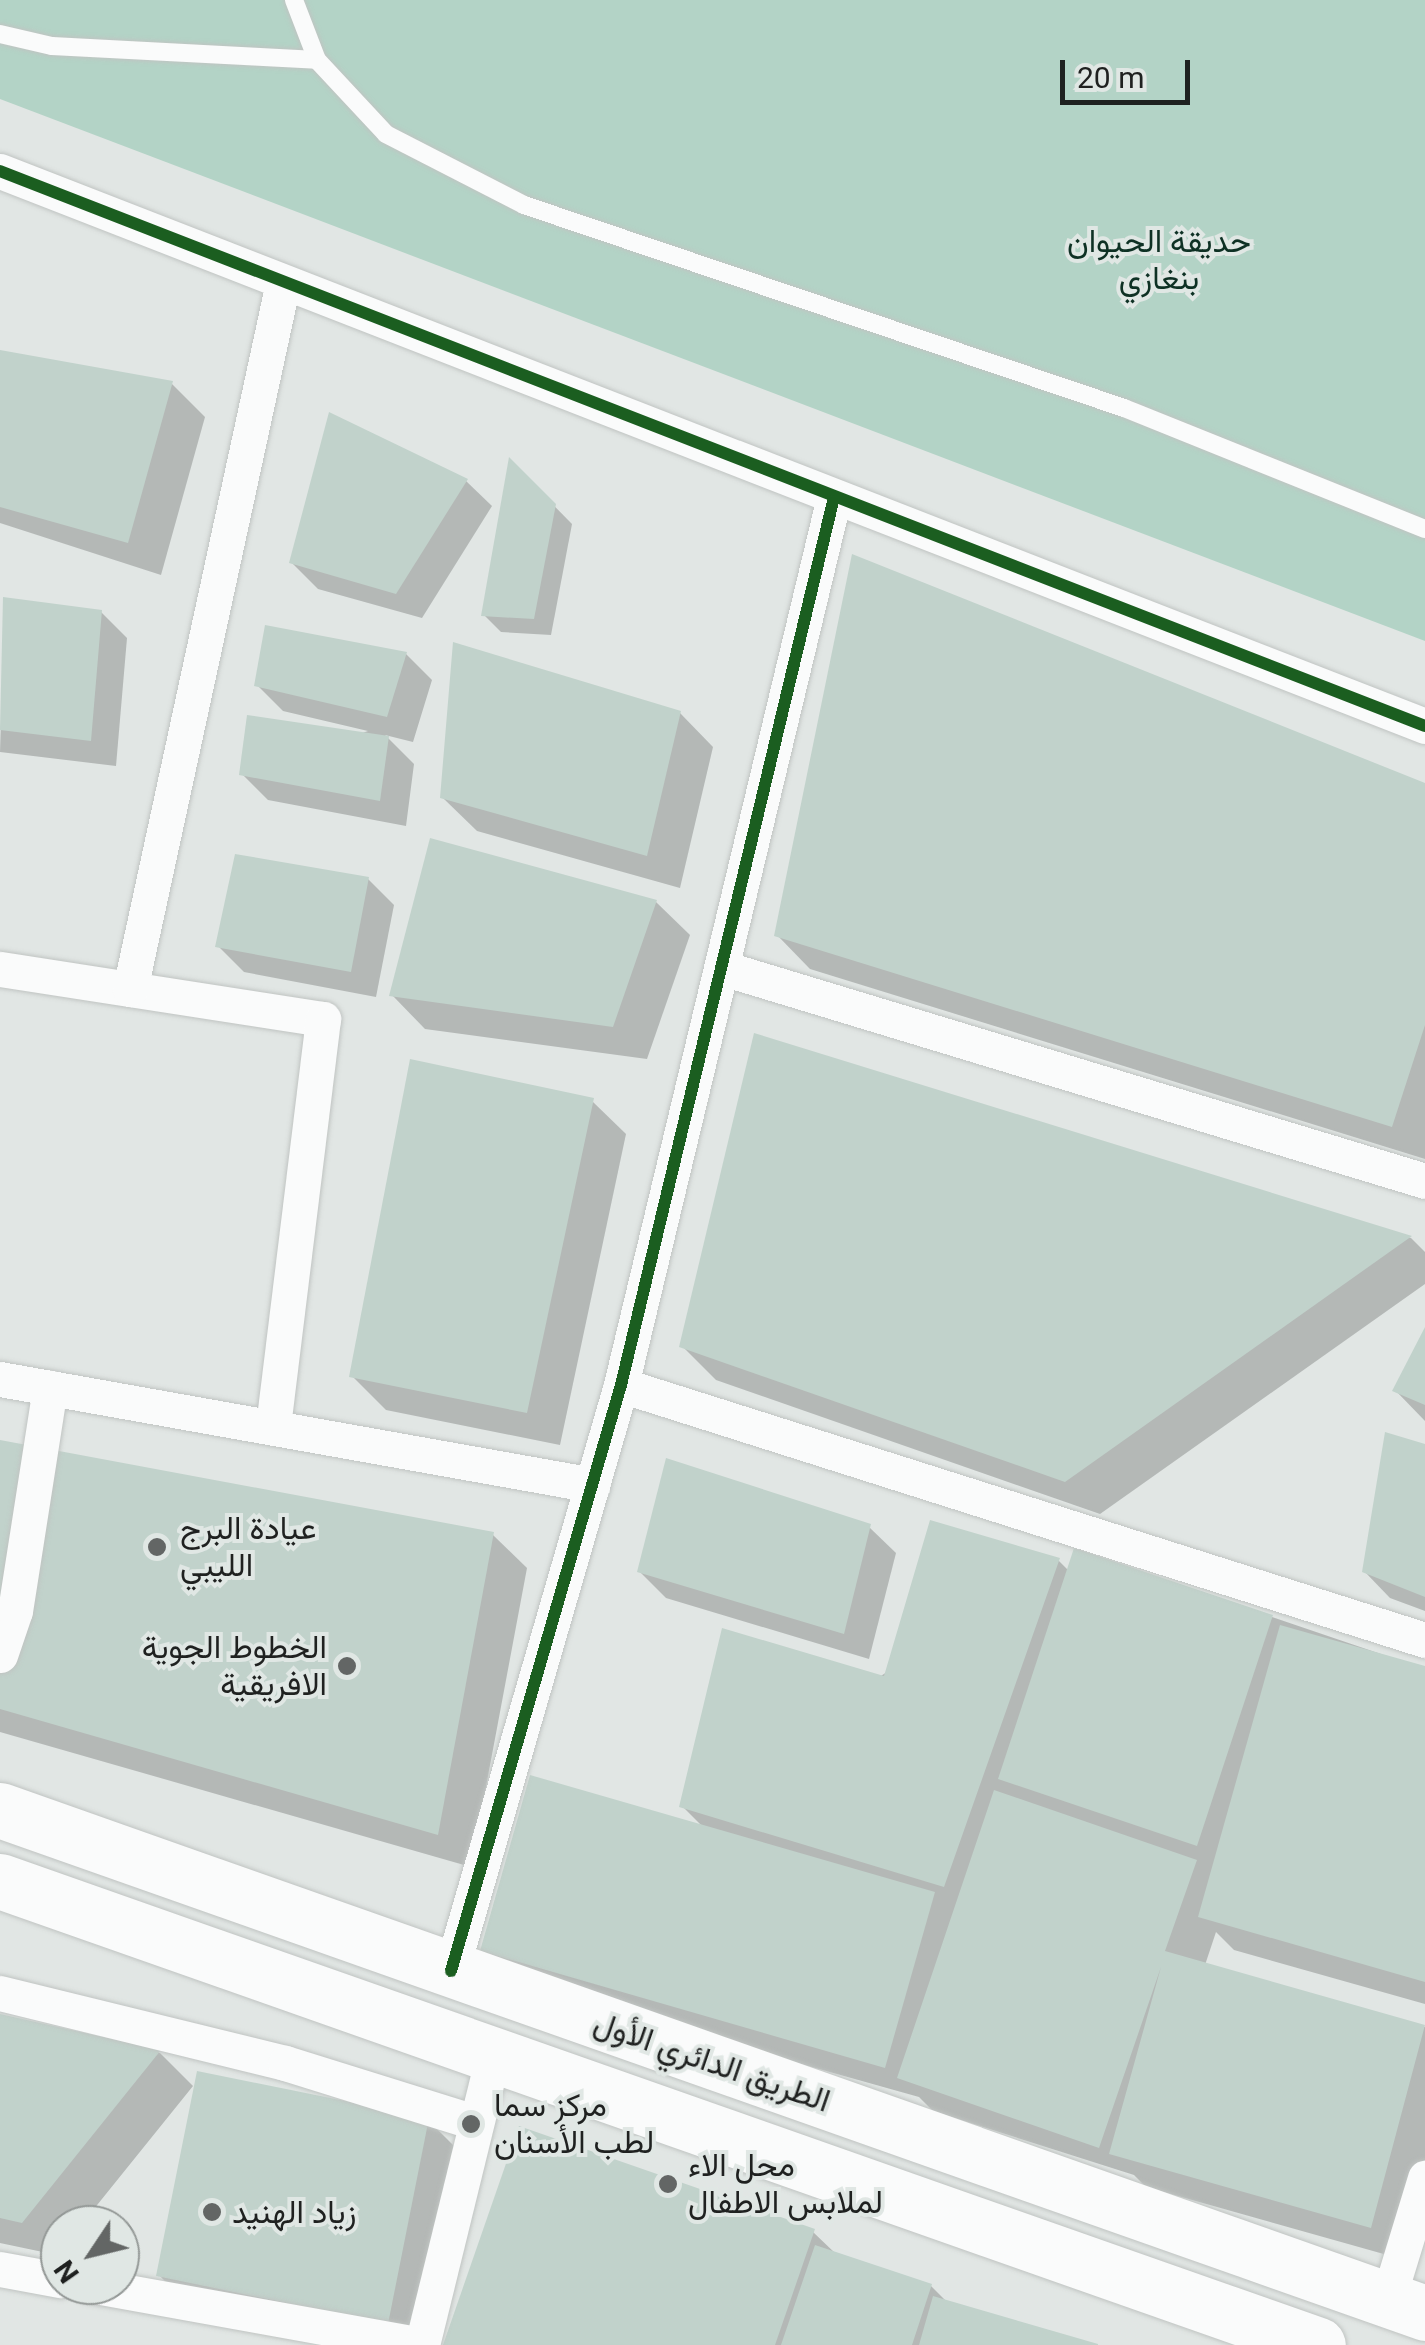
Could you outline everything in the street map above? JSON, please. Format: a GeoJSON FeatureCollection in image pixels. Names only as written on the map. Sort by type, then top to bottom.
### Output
{"type":"FeatureCollection","features":[{"type":"Feature","properties":{"kind":"main road","name":"الطريق الدائري الأول"},"geometry":{"type":"LineString","coordinates":[[0,1810],[1406,2306]]}},
{"type":"Feature","properties":{"kind":"main road","name":"الطريق الدائري الأول"},"geometry":{"type":"LineString","coordinates":[[0,1881],[1318,2345]]}},
{"type":"Feature","properties":{"kind":"street"},"geometry":{"type":"LineString","coordinates":[[0,171],[282,287],[1425,726]]}},
{"type":"Feature","properties":{"kind":"street"},"geometry":{"type":"LineString","coordinates":[[130,989],[282,287]]}},
{"type":"Feature","properties":{"kind":"street"},"geometry":{"type":"LineString","coordinates":[[451,1971],[621,1385],[726,969],[833,501]]}},
{"type":"Feature","properties":{"kind":"street"},"geometry":{"type":"LineString","coordinates":[[0,969],[323,1019],[273,1427]]}},
{"type":"Feature","properties":{"kind":"street"},"geometry":{"type":"LineString","coordinates":[[726,969],[1425,1181]]}},
{"type":"Feature","properties":{"kind":"street"},"geometry":{"type":"LineString","coordinates":[[0,1379],[593,1485]]}},
{"type":"Feature","properties":{"kind":"street"},"geometry":{"type":"LineString","coordinates":[[621,1385],[1425,1640]]}},
{"type":"Feature","properties":{"kind":"street"},"geometry":{"type":"LineString","coordinates":[[0,1654],[16,1612],[50,1388]]}},
{"type":"Feature","properties":{"kind":"street"},"geometry":{"type":"LineString","coordinates":[[0,1993],[286,2062],[471,2121]]}},
{"type":"Feature","properties":{"kind":"street"},"geometry":{"type":"LineString","coordinates":[[140,2294],[422,2345],[471,2121],[494,2054]]}},
{"type":"Feature","properties":{"kind":"street"},"geometry":{"type":"LineString","coordinates":[[1406,2306],[1425,2178]]}},
{"type":"Feature","properties":{"kind":"street"},"geometry":{"type":"LineString","coordinates":[[0,2269],[40,2276]]}},
{"type":"Feature","properties":{"kind":"lane"},"geometry":{"type":"LineString","coordinates":[[294,0],[317,60],[386,134],[524,205],[1124,408],[1425,529]]}},
{"type":"Feature","properties":{"kind":"lane"},"geometry":{"type":"LineString","coordinates":[[0,34],[52,46],[317,60]]}},
{"type":"Feature","properties":{"kind":"green space","name":"حديقة الحيوان بنغازي"},"geometry":{"type":"Polygon","coordinates":[[[0,0],[1425,0],[1425,641],[0,99],[0,0]]]}},
{"type":"Feature","properties":{"kind":"building"},"geometry":{"type":"Polygon","coordinates":[[[0,350],[173,381],[128,543],[0,507],[0,350]]]}},
{"type":"Feature","properties":{"kind":"building"},"geometry":{"type":"Polygon","coordinates":[[[329,412],[468,479],[396,594],[289,563],[329,412]]]}},
{"type":"Feature","properties":{"kind":"building"},"geometry":{"type":"Polygon","coordinates":[[[509,457],[556,504],[534,619],[481,616],[509,457]]]}},
{"type":"Feature","properties":{"kind":"building"},"geometry":{"type":"Polygon","coordinates":[[[852,554],[1425,783],[1425,1025],[1392,1127],[774,936],[852,554]]]}},
{"type":"Feature","properties":{"kind":"building"},"geometry":{"type":"Polygon","coordinates":[[[3,597],[102,610],[91,741],[0,730],[3,597]]]}},
{"type":"Feature","properties":{"kind":"building"},"geometry":{"type":"Polygon","coordinates":[[[265,625],[407,652],[387,717],[254,686],[265,625]]]}},
{"type":"Feature","properties":{"kind":"building"},"geometry":{"type":"Polygon","coordinates":[[[453,642],[681,711],[647,856],[440,798],[453,642]]]}},
{"type":"Feature","properties":{"kind":"building"},"geometry":{"type":"Polygon","coordinates":[[[247,715],[389,736],[380,801],[239,775],[247,715]]]}},
{"type":"Feature","properties":{"kind":"building"},"geometry":{"type":"Polygon","coordinates":[[[430,838],[657,900],[613,1027],[389,996],[430,838]]]}},
{"type":"Feature","properties":{"kind":"building"},"geometry":{"type":"Polygon","coordinates":[[[235,854],[369,877],[351,972],[215,947],[235,854]]]}},
{"type":"Feature","properties":{"kind":"building"},"geometry":{"type":"Polygon","coordinates":[[[754,1033],[1412,1236],[1065,1482],[679,1347],[754,1033]]]}},
{"type":"Feature","properties":{"kind":"building"},"geometry":{"type":"Polygon","coordinates":[[[410,1059],[594,1098],[527,1413],[349,1377],[410,1059]]]}},
{"type":"Feature","properties":{"kind":"building"},"geometry":{"type":"Polygon","coordinates":[[[1425,1327],[1425,1405],[1392,1391],[1425,1327]]]}},
{"type":"Feature","properties":{"kind":"building"},"geometry":{"type":"Polygon","coordinates":[[[1385,1432],[1425,1444],[1425,1597],[1362,1572],[1385,1432]]]}},
{"type":"Feature","properties":{"kind":"building"},"geometry":{"type":"Polygon","coordinates":[[[0,1440],[494,1532],[438,1835],[0,1709],[0,1440]]]}},
{"type":"Feature","properties":{"kind":"building"},"geometry":{"type":"Polygon","coordinates":[[[666,1458],[871,1524],[844,1634],[637,1572],[666,1458]]]}},
{"type":"Feature","properties":{"kind":"building"},"geometry":{"type":"Polygon","coordinates":[[[930,1520],[1060,1558],[944,1887],[679,1807],[722,1628],[884,1676],[930,1520]]]}},
{"type":"Feature","properties":{"kind":"building"},"geometry":{"type":"Polygon","coordinates":[[[1074,1548],[1273,1615],[1197,1846],[998,1779],[1074,1548]]]}},
{"type":"Feature","properties":{"kind":"building"},"geometry":{"type":"Polygon","coordinates":[[[1280,1625],[1425,1666],[1425,1982],[1198,1917],[1280,1625]]]}},
{"type":"Feature","properties":{"kind":"building"},"geometry":{"type":"Polygon","coordinates":[[[530,1775],[935,1892],[885,2068],[480,1951],[530,1775]]]}},
{"type":"Feature","properties":{"kind":"building"},"geometry":{"type":"Polygon","coordinates":[[[994,1790],[1197,1860],[1165,1951],[1425,2025],[1371,2228],[1109,2154],[1161,1967],[1099,2148],[897,2078],[994,1790]]]}},
{"type":"Feature","properties":{"kind":"building"},"geometry":{"type":"Polygon","coordinates":[[[0,2014],[161,2050],[22,2223],[0,2218],[0,2014]]]}},
{"type":"Feature","properties":{"kind":"building"},"geometry":{"type":"Polygon","coordinates":[[[197,2071],[429,2118],[388,2324],[156,2276],[197,2071]]]}},
{"type":"Feature","properties":{"kind":"building"},"geometry":{"type":"Polygon","coordinates":[[[519,2126],[815,2229],[775,2345],[443,2345],[519,2126]]]}},
{"type":"Feature","properties":{"kind":"building"},"geometry":{"type":"Polygon","coordinates":[[[815,2245],[932,2284],[912,2345],[781,2345],[815,2245]]]}},
{"type":"Feature","properties":{"kind":"building"},"geometry":{"type":"Polygon","coordinates":[[[933,2296],[1098,2344],[1098,2345],[919,2345],[933,2296]]]}},
{"type":"Feature","properties":{"kind":"cycle path"},"geometry":{"type":"LineString","coordinates":[[0,171],[1425,726]]}},
{"type":"Feature","properties":{"kind":"cycle path"},"geometry":{"type":"LineString","coordinates":[[451,1971],[621,1385],[833,501]]}},
{"type":"Feature","properties":{"kind":"place","name":"عيادة البرج الليبي"},"geometry":{"type":"Point","coordinates":[157,1547]}},
{"type":"Feature","properties":{"kind":"place","name":"الخطوط الجوية الافريقية"},"geometry":{"type":"Point","coordinates":[347,1666]}},
{"type":"Feature","properties":{"kind":"place","name":"مركز سما لطب الأسنان"},"geometry":{"type":"Point","coordinates":[471,2124]}},
{"type":"Feature","properties":{"kind":"place","name":"محل الاء لملابس الاطفال"},"geometry":{"type":"Point","coordinates":[668,2184]}},
{"type":"Feature","properties":{"kind":"place","name":"زياد الهنيد"},"geometry":{"type":"Point","coordinates":[212,2212]}}]}
